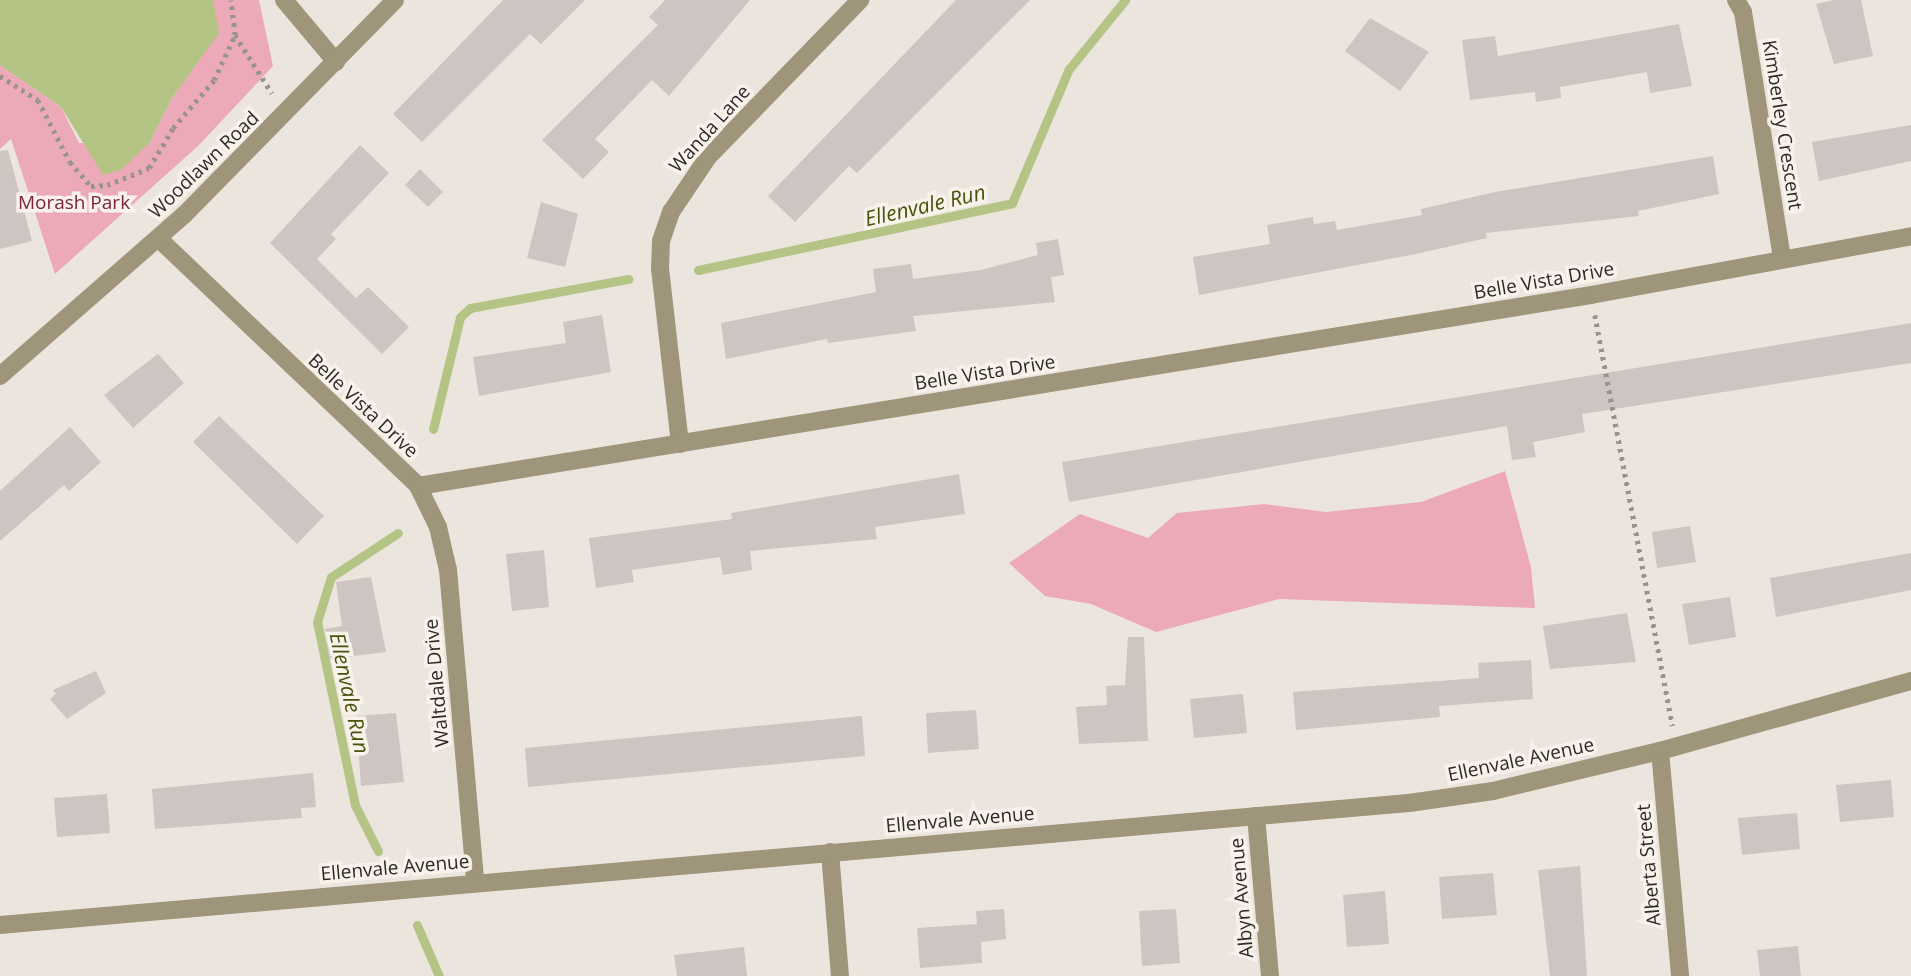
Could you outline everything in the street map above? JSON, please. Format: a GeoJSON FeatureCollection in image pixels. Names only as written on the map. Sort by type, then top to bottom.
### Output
{"type":"FeatureCollection","features":[{"type":"Feature","properties":{"kind":"street"},"geometry":{"type":"LineString","coordinates":[[284,0],[336,62]]}},
{"type":"Feature","properties":{"kind":"street","name":"Wanda Lane"},"geometry":{"type":"LineString","coordinates":[[680,444],[660,269],[661,241],[671,212],[708,157],[860,0]]}},
{"type":"Feature","properties":{"kind":"street","name":"Kimberley Crescent"},"geometry":{"type":"LineString","coordinates":[[1736,0],[1743,12],[1782,258]]}},
{"type":"Feature","properties":{"kind":"street","name":"Woodlawn Road"},"geometry":{"type":"LineString","coordinates":[[0,376],[158,238],[285,116],[390,2]]}},
{"type":"Feature","properties":{"kind":"street","name":"Belle Vista Drive"},"geometry":{"type":"LineString","coordinates":[[158,238],[418,486],[1591,295],[1911,236]]}},
{"type":"Feature","properties":{"kind":"street","name":"Waltdale Drive"},"geometry":{"type":"LineString","coordinates":[[418,486],[438,527],[448,570],[475,881]]}},
{"type":"Feature","properties":{"kind":"street","name":"Ellenvale Avenue"},"geometry":{"type":"LineString","coordinates":[[0,925],[475,881],[1256,816],[1493,791],[1681,746],[1911,681]]}},
{"type":"Feature","properties":{"kind":"street","name":"Alberta Street"},"geometry":{"type":"LineString","coordinates":[[1660,751],[1680,976]]}},
{"type":"Feature","properties":{"kind":"street","name":"Albyn Avenue"},"geometry":{"type":"LineString","coordinates":[[1256,816],[1270,976]]}},
{"type":"Feature","properties":{"kind":"street"},"geometry":{"type":"LineString","coordinates":[[830,852],[840,976]]}},
{"type":"Feature","properties":{"kind":"path"},"geometry":{"type":"LineString","coordinates":[[231,0],[235,35],[285,116]]}},
{"type":"Feature","properties":{"kind":"path"},"geometry":{"type":"LineString","coordinates":[[0,76],[37,100],[70,162],[91,186],[107,185],[149,168],[173,128],[214,80],[235,35]]}},
{"type":"Feature","properties":{"kind":"path"},"geometry":{"type":"LineString","coordinates":[[1591,295],[1665,709],[1681,746]]}},
{"type":"Feature","properties":{"kind":"green space","name":"Morash Park"},"geometry":{"type":"Polygon","coordinates":[[[213,0],[259,0],[273,66],[198,146],[55,274],[11,139],[0,149],[0,65],[61,107],[79,143],[150,142],[172,98],[218,33],[213,0]]]}},
{"type":"Feature","properties":{"kind":"green space"},"geometry":{"type":"Polygon","coordinates":[[[1505,471],[1531,567],[1535,608],[1279,599],[1156,632],[1091,604],[1045,596],[1009,563],[1080,514],[1148,538],[1177,513],[1264,504],[1326,512],[1421,502],[1505,471]]]}},
{"type":"Feature","properties":{"kind":"shaded area"},"geometry":{"type":"Polygon","coordinates":[[[0,0],[213,0],[219,33],[172,98],[150,142],[121,170],[103,175],[61,107],[0,65],[0,0]]]}},
{"type":"Feature","properties":{"kind":"building"},"geometry":{"type":"Polygon","coordinates":[[[503,0],[585,0],[541,44],[530,34],[422,142],[393,114],[503,0]]]}},
{"type":"Feature","properties":{"kind":"building"},"geometry":{"type":"Polygon","coordinates":[[[665,0],[750,0],[669,96],[652,80],[595,139],[609,152],[583,179],[542,140],[658,25],[649,17],[665,0]]]}},
{"type":"Feature","properties":{"kind":"building"},"geometry":{"type":"Polygon","coordinates":[[[956,0],[1030,0],[857,173],[849,166],[795,222],[768,196],[956,0]]]}},
{"type":"Feature","properties":{"kind":"building"},"geometry":{"type":"Polygon","coordinates":[[[1834,0],[1861,0],[1873,56],[1834,64],[1816,4],[1834,0]]]}},
{"type":"Feature","properties":{"kind":"building"},"geometry":{"type":"Polygon","coordinates":[[[1370,18],[1429,52],[1400,91],[1345,51],[1370,18]]]}},
{"type":"Feature","properties":{"kind":"building"},"geometry":{"type":"Polygon","coordinates":[[[1679,24],[1692,86],[1650,93],[1647,72],[1560,87],[1561,98],[1536,102],[1535,92],[1470,100],[1462,40],[1495,36],[1498,56],[1679,24]]]}},
{"type":"Feature","properties":{"kind":"building"},"geometry":{"type":"Polygon","coordinates":[[[1911,125],[1911,161],[1819,181],[1812,142],[1911,125]]]}},
{"type":"Feature","properties":{"kind":"building"},"geometry":{"type":"Polygon","coordinates":[[[360,145],[389,173],[331,234],[336,239],[317,259],[356,298],[368,287],[409,327],[382,354],[270,243],[360,145]]]}},
{"type":"Feature","properties":{"kind":"building"},"geometry":{"type":"Polygon","coordinates":[[[8,150],[32,241],[0,249],[0,151],[8,150]]]}},
{"type":"Feature","properties":{"kind":"building"},"geometry":{"type":"Polygon","coordinates":[[[1713,156],[1719,194],[1638,211],[1639,216],[1486,233],[1487,238],[1416,254],[1199,295],[1193,257],[1270,244],[1267,225],[1313,217],[1314,224],[1335,221],[1337,230],[1422,215],[1421,209],[1495,192],[1713,156]]]}},
{"type":"Feature","properties":{"kind":"building"},"geometry":{"type":"Polygon","coordinates":[[[420,169],[443,192],[428,207],[405,185],[420,169]]]}},
{"type":"Feature","properties":{"kind":"building"},"geometry":{"type":"Polygon","coordinates":[[[541,202],[578,214],[565,267],[527,258],[541,202]]]}},
{"type":"Feature","properties":{"kind":"building"},"geometry":{"type":"Polygon","coordinates":[[[1058,239],[1064,275],[1051,277],[1055,302],[913,316],[916,331],[828,343],[827,339],[726,359],[721,323],[876,292],[873,269],[911,264],[913,279],[981,270],[1038,255],[1036,243],[1058,239]]]}},
{"type":"Feature","properties":{"kind":"building"},"geometry":{"type":"Polygon","coordinates":[[[602,315],[611,372],[479,396],[473,357],[566,343],[563,322],[602,315]]]}},
{"type":"Feature","properties":{"kind":"building"},"geometry":{"type":"Polygon","coordinates":[[[1911,323],[1911,363],[1582,414],[1585,432],[1533,442],[1536,457],[1512,460],[1507,426],[1069,502],[1062,462],[1911,323]]]}},
{"type":"Feature","properties":{"kind":"building"},"geometry":{"type":"Polygon","coordinates":[[[158,354],[184,383],[133,428],[104,395],[158,354]]]}},
{"type":"Feature","properties":{"kind":"building"},"geometry":{"type":"Polygon","coordinates":[[[219,416],[324,516],[297,544],[193,442],[219,416]]]}},
{"type":"Feature","properties":{"kind":"building"},"geometry":{"type":"Polygon","coordinates":[[[70,427],[101,462],[69,491],[64,485],[0,541],[0,491],[70,427]]]}},
{"type":"Feature","properties":{"kind":"building"},"geometry":{"type":"Polygon","coordinates":[[[959,474],[965,514],[875,527],[877,539],[750,551],[752,570],[723,575],[720,557],[632,570],[634,582],[596,588],[589,538],[732,519],[731,513],[959,474]]]}},
{"type":"Feature","properties":{"kind":"building"},"geometry":{"type":"Polygon","coordinates":[[[1690,526],[1696,562],[1657,568],[1652,532],[1690,526]]]}},
{"type":"Feature","properties":{"kind":"building"},"geometry":{"type":"Polygon","coordinates":[[[544,550],[549,607],[512,611],[506,554],[544,550]]]}},
{"type":"Feature","properties":{"kind":"building"},"geometry":{"type":"Polygon","coordinates":[[[1911,553],[1911,590],[1776,617],[1770,578],[1911,553]]]}},
{"type":"Feature","properties":{"kind":"building"},"geometry":{"type":"Polygon","coordinates":[[[371,577],[386,652],[329,659],[325,629],[342,626],[336,582],[371,577]]]}},
{"type":"Feature","properties":{"kind":"building"},"geometry":{"type":"Polygon","coordinates":[[[1730,597],[1736,637],[1689,645],[1682,604],[1730,597]]]}},
{"type":"Feature","properties":{"kind":"building"},"geometry":{"type":"Polygon","coordinates":[[[1627,613],[1636,662],[1550,669],[1543,626],[1627,613]]]}},
{"type":"Feature","properties":{"kind":"building"},"geometry":{"type":"Polygon","coordinates":[[[1128,637],[1144,637],[1148,741],[1079,744],[1076,707],[1107,705],[1106,686],[1125,685],[1128,637]]]}},
{"type":"Feature","properties":{"kind":"building"},"geometry":{"type":"Polygon","coordinates":[[[1531,660],[1533,699],[1439,706],[1440,717],[1296,730],[1293,692],[1479,678],[1478,663],[1531,660]]]}},
{"type":"Feature","properties":{"kind":"building"},"geometry":{"type":"Polygon","coordinates":[[[96,671],[106,693],[67,719],[50,699],[56,694],[53,690],[96,671]]]}},
{"type":"Feature","properties":{"kind":"building"},"geometry":{"type":"Polygon","coordinates":[[[1243,694],[1247,733],[1194,738],[1190,699],[1243,694]]]}},
{"type":"Feature","properties":{"kind":"building"},"geometry":{"type":"Polygon","coordinates":[[[976,710],[979,749],[928,753],[926,713],[976,710]]]}},
{"type":"Feature","properties":{"kind":"building"},"geometry":{"type":"Polygon","coordinates":[[[396,713],[404,782],[361,786],[356,716],[396,713]]]}},
{"type":"Feature","properties":{"kind":"building"},"geometry":{"type":"Polygon","coordinates":[[[862,716],[865,756],[528,787],[525,748],[862,716]]]}},
{"type":"Feature","properties":{"kind":"building"},"geometry":{"type":"Polygon","coordinates":[[[313,773],[316,807],[301,808],[302,818],[155,829],[152,789],[313,773]]]}},
{"type":"Feature","properties":{"kind":"building"},"geometry":{"type":"Polygon","coordinates":[[[1891,780],[1894,817],[1840,822],[1836,785],[1891,780]]]}},
{"type":"Feature","properties":{"kind":"building"},"geometry":{"type":"Polygon","coordinates":[[[107,794],[110,833],[57,837],[54,798],[107,794]]]}},
{"type":"Feature","properties":{"kind":"building"},"geometry":{"type":"Polygon","coordinates":[[[1797,813],[1800,849],[1742,855],[1738,818],[1797,813]]]}},
{"type":"Feature","properties":{"kind":"building"},"geometry":{"type":"Polygon","coordinates":[[[1580,866],[1587,976],[1550,976],[1538,870],[1580,866]]]}},
{"type":"Feature","properties":{"kind":"building"},"geometry":{"type":"Polygon","coordinates":[[[1493,873],[1497,915],[1442,919],[1439,877],[1493,873]]]}},
{"type":"Feature","properties":{"kind":"building"},"geometry":{"type":"Polygon","coordinates":[[[1385,891],[1389,944],[1347,947],[1343,895],[1385,891]]]}},
{"type":"Feature","properties":{"kind":"building"},"geometry":{"type":"Polygon","coordinates":[[[1004,909],[1006,939],[981,942],[982,963],[920,968],[917,928],[977,924],[976,911],[1004,909]]]}},
{"type":"Feature","properties":{"kind":"building"},"geometry":{"type":"Polygon","coordinates":[[[1176,909],[1180,963],[1142,966],[1139,911],[1176,909]]]}},
{"type":"Feature","properties":{"kind":"building"},"geometry":{"type":"Polygon","coordinates":[[[1798,946],[1801,976],[1760,976],[1757,950],[1798,946]]]}},
{"type":"Feature","properties":{"kind":"building"},"geometry":{"type":"Polygon","coordinates":[[[744,947],[747,976],[677,976],[674,955],[744,947]]]}},
{"type":"Feature","properties":{"kind":"waterway","name":"Ellenvale Run"},"geometry":{"type":"LineString","coordinates":[[698,270],[1012,203],[1069,69],[1125,0]]}},
{"type":"Feature","properties":{"kind":"waterway","name":"Ellenvale Run"},"geometry":{"type":"LineString","coordinates":[[433,429],[460,317],[470,308],[628,279]]}},
{"type":"Feature","properties":{"kind":"waterway","name":"Ellenvale Run"},"geometry":{"type":"LineString","coordinates":[[378,851],[355,805],[317,622],[331,577],[398,533]]}},
{"type":"Feature","properties":{"kind":"waterway","name":"Ellenvale Run"},"geometry":{"type":"LineString","coordinates":[[417,925],[439,976]]}}]}
